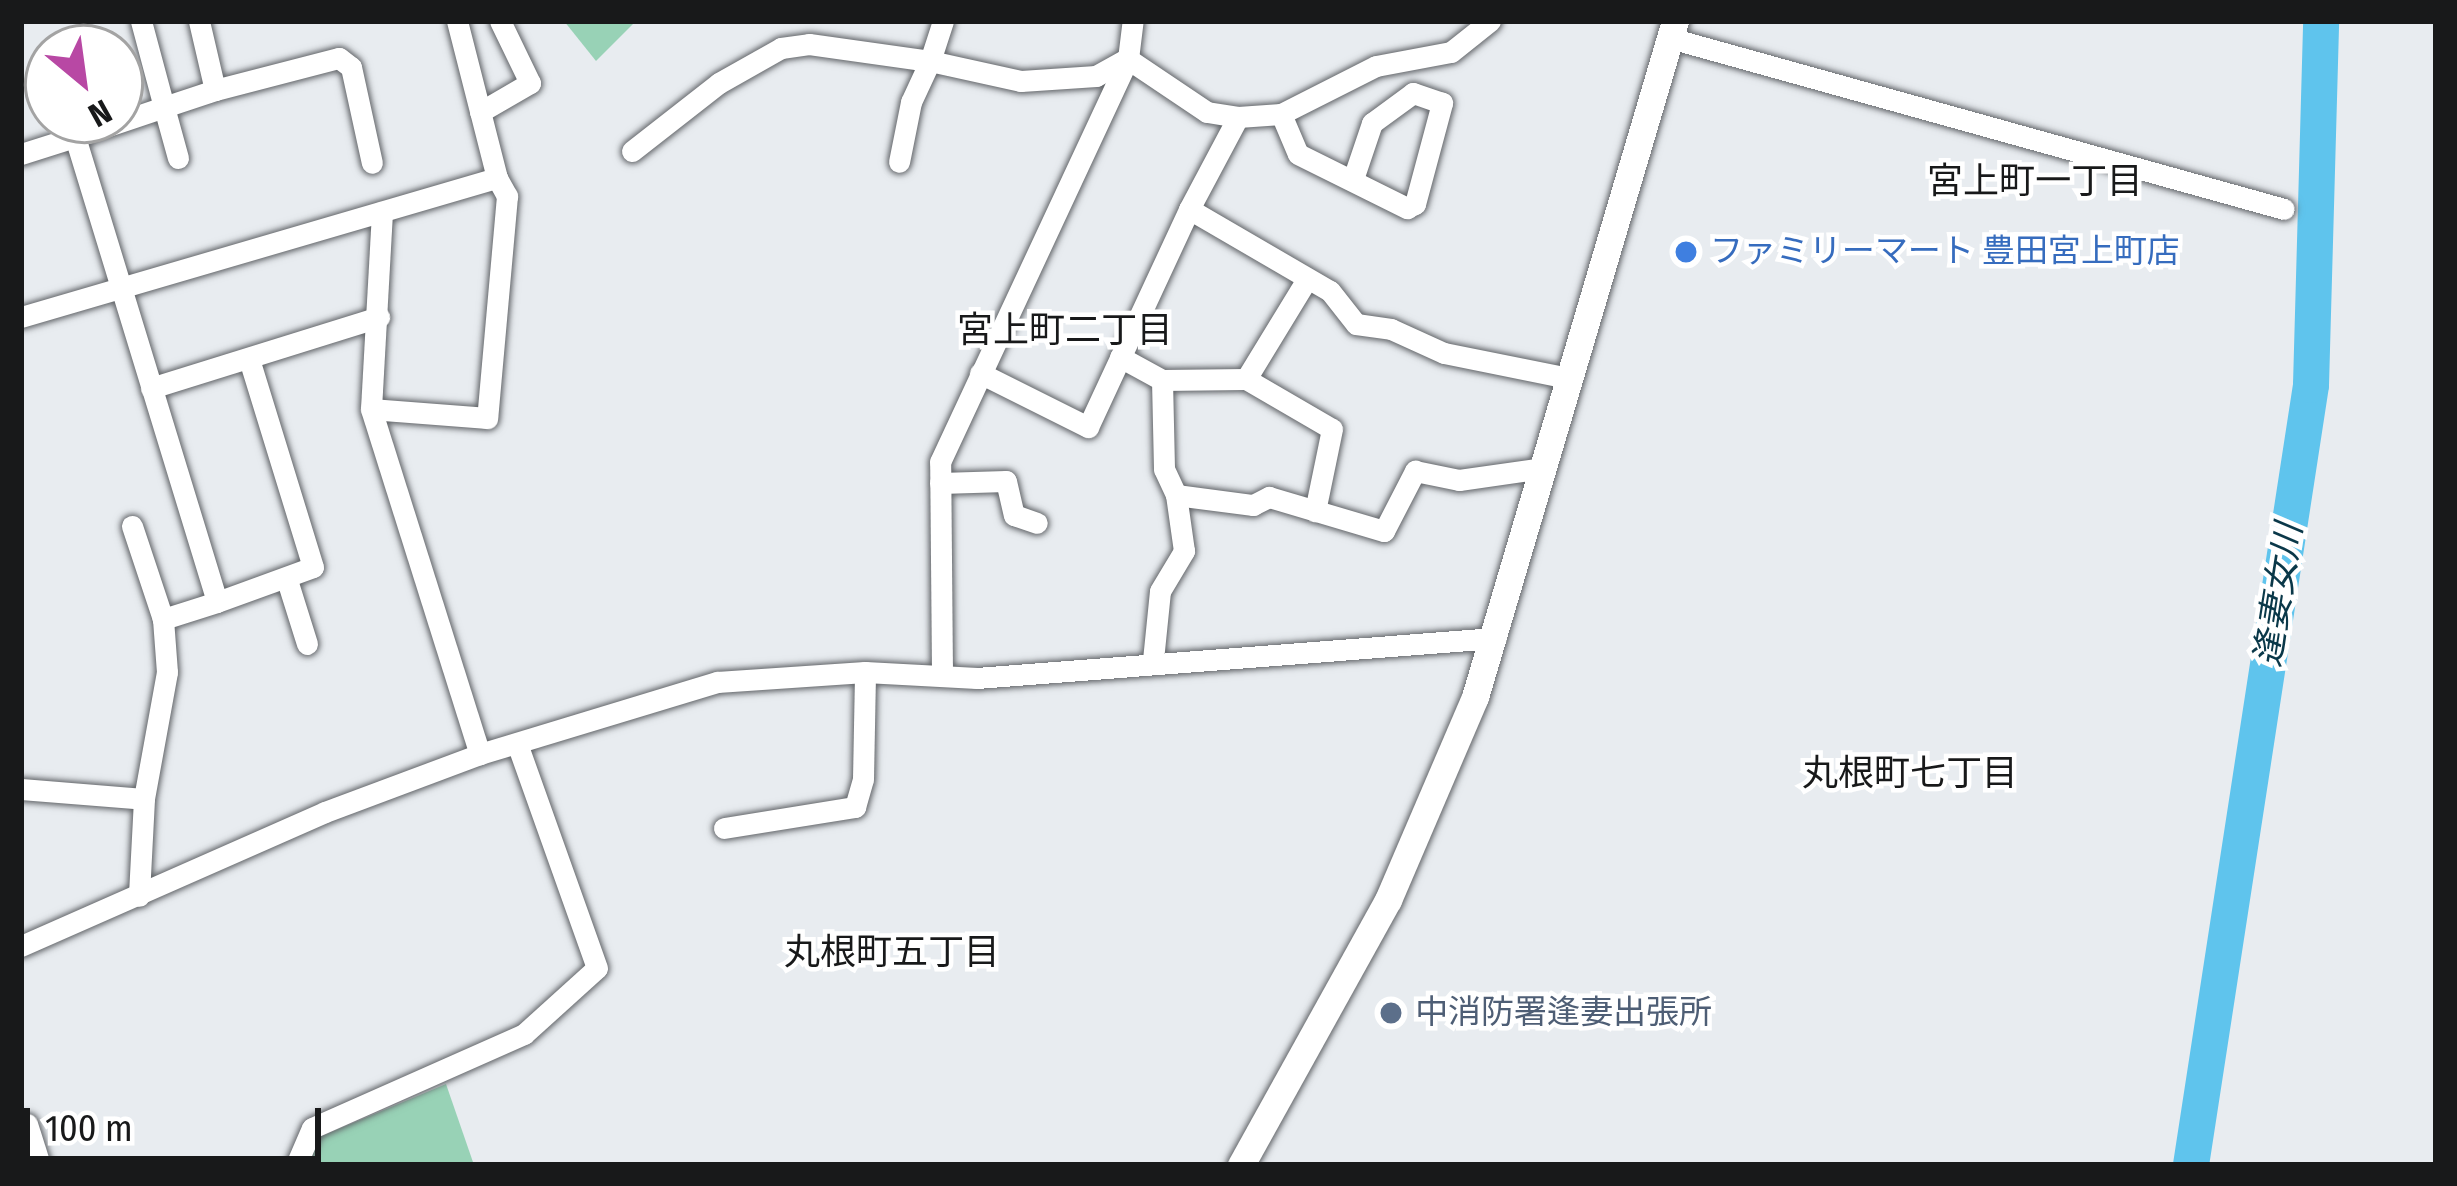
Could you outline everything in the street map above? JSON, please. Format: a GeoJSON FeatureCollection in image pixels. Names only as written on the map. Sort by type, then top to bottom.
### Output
{"type":"FeatureCollection","features":[{"type":"Feature","properties":{"kind":"street"},"geometry":{"type":"LineString","coordinates":[[141,21],[178,158]]}},
{"type":"Feature","properties":{"kind":"street"},"geometry":{"type":"LineString","coordinates":[[200,21],[214,90]]}},
{"type":"Feature","properties":{"kind":"street"},"geometry":{"type":"LineString","coordinates":[[371,409],[487,418],[507,196],[497,178],[457,21]]}},
{"type":"Feature","properties":{"kind":"street"},"geometry":{"type":"LineString","coordinates":[[480,112],[530,83],[500,21]]}},
{"type":"Feature","properties":{"kind":"street"},"geometry":{"type":"LineString","coordinates":[[899,162],[911,102],[943,21]]}},
{"type":"Feature","properties":{"kind":"street"},"geometry":{"type":"LineString","coordinates":[[942,673],[940,462],[1128,58],[1133,21]]}},
{"type":"Feature","properties":{"kind":"street"},"geometry":{"type":"LineString","coordinates":[[1128,58],[1207,112],[1238,117],[1281,114],[1376,66],[1451,52],[1490,21]]}},
{"type":"Feature","properties":{"kind":"street"},"geometry":{"type":"LineString","coordinates":[[1241,1165],[1405,864],[1496,638],[1672,30],[2284,209]]}},
{"type":"Feature","properties":{"kind":"street"},"geometry":{"type":"LineString","coordinates":[[632,151],[719,83],[809,33],[1021,81],[1096,76],[1128,58]]}},
{"type":"Feature","properties":{"kind":"street"},"geometry":{"type":"LineString","coordinates":[[144,114],[339,58],[351,68],[372,164]]}},
{"type":"Feature","properties":{"kind":"street"},"geometry":{"type":"LineString","coordinates":[[1281,114],[1298,154],[1407,208],[1414,204],[1442,103],[1413,93],[1372,123],[1352,179]]}},
{"type":"Feature","properties":{"kind":"street"},"geometry":{"type":"LineString","coordinates":[[980,374],[1088,427],[1189,208],[1238,117]]}},
{"type":"Feature","properties":{"kind":"street"},"geometry":{"type":"LineString","coordinates":[[21,154],[52,144]]}},
{"type":"Feature","properties":{"kind":"street"},"geometry":{"type":"LineString","coordinates":[[76,144],[217,602]]}},
{"type":"Feature","properties":{"kind":"street"},"geometry":{"type":"LineString","coordinates":[[21,317],[497,178]]}},
{"type":"Feature","properties":{"kind":"street"},"geometry":{"type":"LineString","coordinates":[[1189,208],[1330,291],[1356,324],[1391,329],[1444,352],[1568,378]]}},
{"type":"Feature","properties":{"kind":"street"},"geometry":{"type":"LineString","coordinates":[[382,212],[371,409],[480,754]]}},
{"type":"Feature","properties":{"kind":"street"},"geometry":{"type":"LineString","coordinates":[[1246,379],[1306,279]]}},
{"type":"Feature","properties":{"kind":"street"},"geometry":{"type":"LineString","coordinates":[[151,388],[379,317]]}},
{"type":"Feature","properties":{"kind":"street"},"geometry":{"type":"LineString","coordinates":[[1120,357],[1162,380],[1246,379],[1332,428],[1315,511]]}},
{"type":"Feature","properties":{"kind":"street"},"geometry":{"type":"LineString","coordinates":[[164,619],[309,574],[313,558],[249,359]]}},
{"type":"Feature","properties":{"kind":"street"},"geometry":{"type":"LineString","coordinates":[[1153,660],[1160,591],[1184,551],[1176,495],[1164,469],[1162,380]]}},
{"type":"Feature","properties":{"kind":"street"},"geometry":{"type":"LineString","coordinates":[[1176,495],[1253,506],[1269,497],[1384,531],[1415,471],[1459,480],[1542,468]]}},
{"type":"Feature","properties":{"kind":"street"},"geometry":{"type":"LineString","coordinates":[[940,483],[1006,481],[1014,515],[1037,523]]}},
{"type":"Feature","properties":{"kind":"street"},"geometry":{"type":"LineString","coordinates":[[132,526],[164,619],[167,672],[144,799],[139,896]]}},
{"type":"Feature","properties":{"kind":"street"},"geometry":{"type":"LineString","coordinates":[[287,580],[307,644]]}},
{"type":"Feature","properties":{"kind":"street"},"geometry":{"type":"LineString","coordinates":[[21,946],[310,818],[480,754],[717,682],[865,672],[977,678],[1153,660],[1496,638]]}},
{"type":"Feature","properties":{"kind":"street"},"geometry":{"type":"LineString","coordinates":[[724,828],[855,807],[863,779],[865,672]]}},
{"type":"Feature","properties":{"kind":"street"},"geometry":{"type":"LineString","coordinates":[[296,1165],[312,1128],[524,1034],[597,968],[518,746]]}},
{"type":"Feature","properties":{"kind":"street"},"geometry":{"type":"LineString","coordinates":[[21,788],[144,799]]}},
{"type":"Feature","properties":{"kind":"street"},"geometry":{"type":"LineString","coordinates":[[27,1124],[40,1165]]}},
{"type":"Feature","properties":{"kind":"green space"},"geometry":{"type":"Polygon","coordinates":[[[564,21],[636,21],[596,61],[564,21]]]}},
{"type":"Feature","properties":{"kind":"green space"},"geometry":{"type":"Polygon","coordinates":[[[446,1084],[474,1165],[305,1165],[317,1138],[446,1084]]]}},
{"type":"Feature","properties":{"kind":"waterway","name":"逢妻女川"},"geometry":{"type":"LineString","coordinates":[[2191,1165],[2311,385],[2321,21]]}},
{"type":"Feature","properties":{"kind":"place","name":"ファミリーマート 豊田宮上町店"},"geometry":{"type":"Point","coordinates":[1686,252]}},
{"type":"Feature","properties":{"kind":"place","name":"中消防署逢妻出張所"},"geometry":{"type":"Point","coordinates":[1391,1013]}},
{"type":"Feature","properties":{"kind":"district","name":"宮上町一丁目"},"geometry":{"type":"Point","coordinates":[2035,182]}},
{"type":"Feature","properties":{"kind":"district","name":"宮上町二丁目"},"geometry":{"type":"Point","coordinates":[1065,331]}},
{"type":"Feature","properties":{"kind":"district","name":"丸根町七丁目"},"geometry":{"type":"Point","coordinates":[1910,774]}},
{"type":"Feature","properties":{"kind":"district","name":"丸根町五丁目"},"geometry":{"type":"Point","coordinates":[892,953]}}]}
